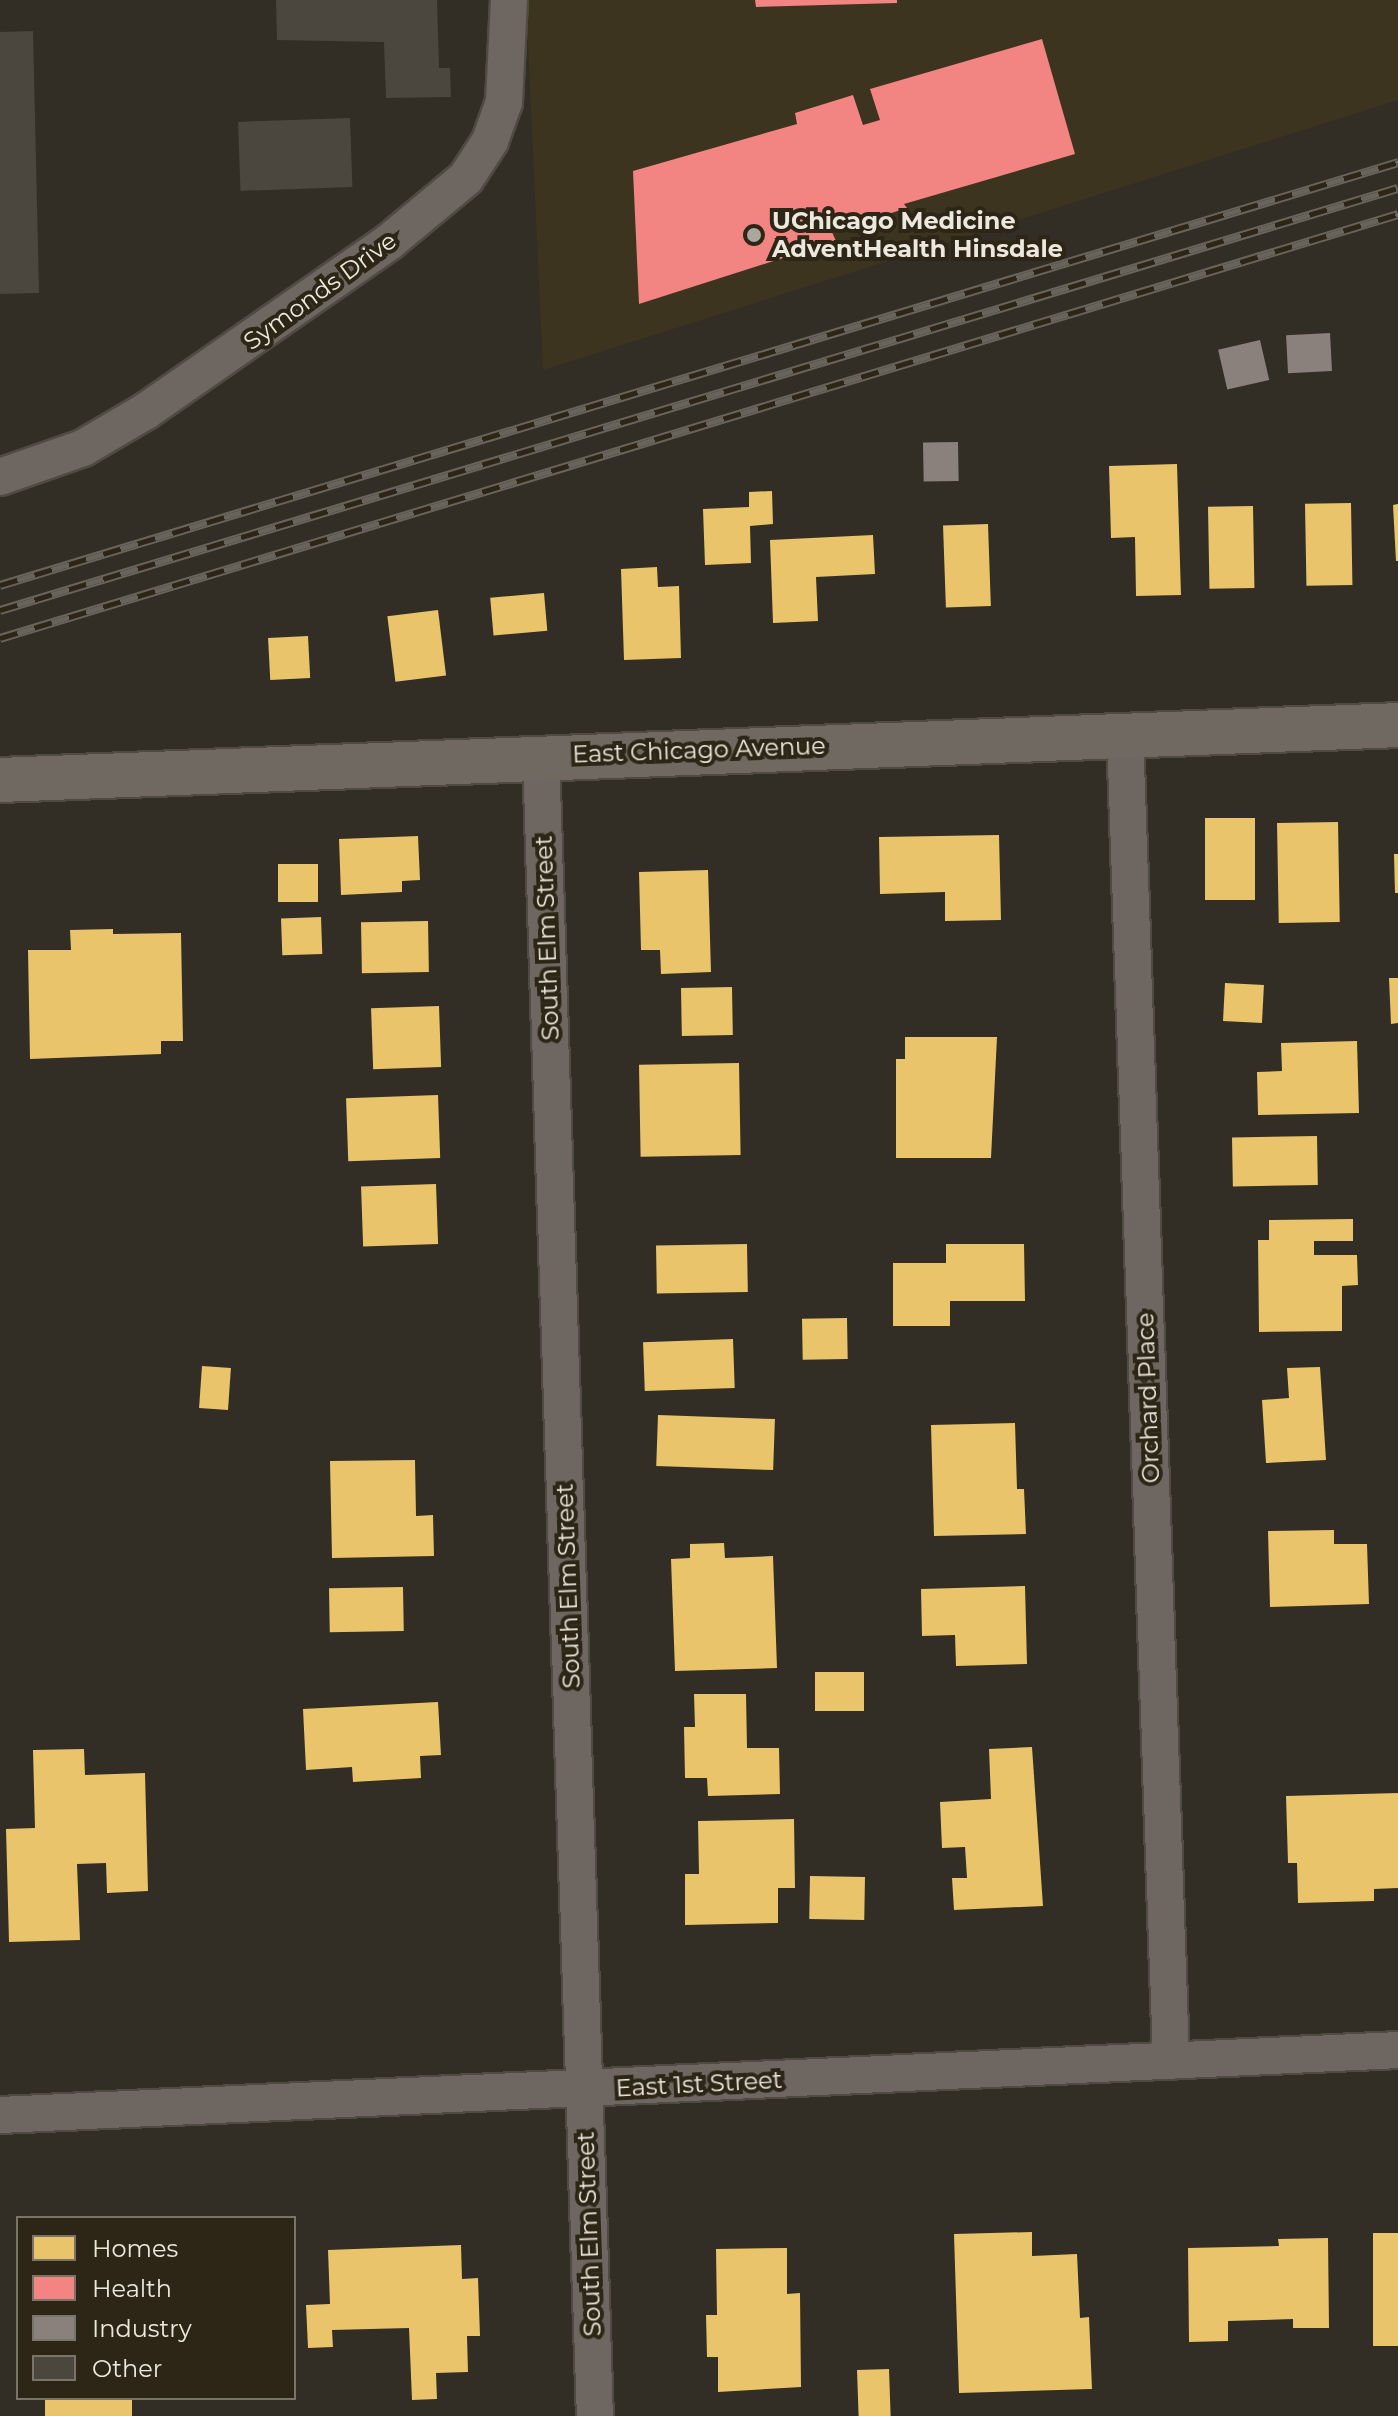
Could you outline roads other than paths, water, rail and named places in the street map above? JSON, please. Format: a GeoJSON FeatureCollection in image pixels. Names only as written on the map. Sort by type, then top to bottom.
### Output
{"type":"FeatureCollection","features":[{"type":"Feature","properties":{"kind":"main road","name":"East Chicago Avenue"},"geometry":{"type":"LineString","coordinates":[[0,780],[541,756],[1398,725]]}},
{"type":"Feature","properties":{"kind":"street","name":"Symonds Drive"},"geometry":{"type":"LineString","coordinates":[[0,477],[83,448],[146,411],[377,251],[466,178],[490,141],[504,102],[509,0]]}},
{"type":"Feature","properties":{"kind":"street","name":"Orchard Place"},"geometry":{"type":"LineString","coordinates":[[1125,734],[1171,2061]]}},
{"type":"Feature","properties":{"kind":"street","name":"South Elm Street"},"geometry":{"type":"LineString","coordinates":[[541,756],[595,2416]]}},
{"type":"Feature","properties":{"kind":"street","name":"East 1st Street"},"geometry":{"type":"LineString","coordinates":[[0,2115],[1398,2050]]}},
{"type":"Feature","properties":{"kind":"railway"},"geometry":{"type":"LineString","coordinates":[[0,585],[1398,162]]}},
{"type":"Feature","properties":{"kind":"railway"},"geometry":{"type":"LineString","coordinates":[[0,610],[1398,188]]}},
{"type":"Feature","properties":{"kind":"railway"},"geometry":{"type":"LineString","coordinates":[[0,638],[1398,214]]}},
{"type":"Feature","properties":{"kind":"place","name":"UChicago Medicine AdventHealth Hinsdale"},"geometry":{"type":"Point","coordinates":[754,235]}}]}
